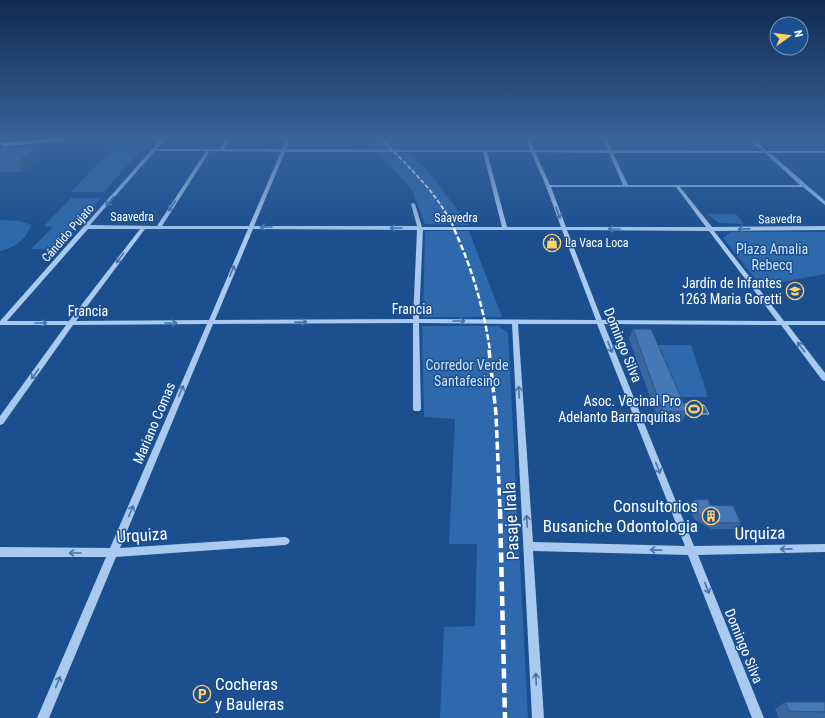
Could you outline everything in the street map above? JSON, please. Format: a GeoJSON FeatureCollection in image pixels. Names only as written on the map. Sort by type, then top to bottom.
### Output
{"type":"FeatureCollection","features":[{"type":"Feature","properties":{"kind":"street","name":"Cándido Pujato"},"geometry":{"type":"LineString","coordinates":[[1,323],[88,227],[135,172]]}},
{"type":"Feature","properties":{"kind":"street"},"geometry":{"type":"LineString","coordinates":[[158,227],[195,172]]}},
{"type":"Feature","properties":{"kind":"street","name":"Mariano Comas"},"geometry":{"type":"LineString","coordinates":[[43,718],[275,172]]}},
{"type":"Feature","properties":{"kind":"street"},"geometry":{"type":"LineString","coordinates":[[490,172],[505,228]]}},
{"type":"Feature","properties":{"kind":"street","name":"Domingo Silva"},"geometry":{"type":"LineString","coordinates":[[542,172],[600,323],[758,718]]}},
{"type":"Feature","properties":{"kind":"street"},"geometry":{"type":"LineString","coordinates":[[620,172],[626,186]]}},
{"type":"Feature","properties":{"kind":"street"},"geometry":{"type":"LineString","coordinates":[[788,172],[825,204]]}},
{"type":"Feature","properties":{"kind":"street"},"geometry":{"type":"LineString","coordinates":[[548,186],[804,186]]}},
{"type":"Feature","properties":{"kind":"street"},"geometry":{"type":"LineString","coordinates":[[677,186],[825,378]]}},
{"type":"Feature","properties":{"kind":"street"},"geometry":{"type":"LineString","coordinates":[[413,204],[420,228],[416,321],[417,409]]}},
{"type":"Feature","properties":{"kind":"street","name":"Saavedra"},"geometry":{"type":"LineString","coordinates":[[88,227],[825,228]]}},
{"type":"Feature","properties":{"kind":"street"},"geometry":{"type":"LineString","coordinates":[[0,422],[71,323],[144,227]]}},
{"type":"Feature","properties":{"kind":"street","name":"Francia"},"geometry":{"type":"LineString","coordinates":[[1,323],[416,321],[825,323]]}},
{"type":"Feature","properties":{"kind":"street","name":"Pasaje Irala"},"geometry":{"type":"LineString","coordinates":[[515,322],[538,718]]}},
{"type":"Feature","properties":{"kind":"street","name":"Urquiza"},"geometry":{"type":"LineString","coordinates":[[0,552],[114,553],[285,541]]}},
{"type":"Feature","properties":{"kind":"street","name":"Urquiza"},"geometry":{"type":"LineString","coordinates":[[528,546],[692,551],[825,548]]}},
{"type":"Feature","properties":{"kind":"green space"},"geometry":{"type":"Polygon","coordinates":[[[90,172],[122,172],[104,192],[71,192],[90,172]]]}},
{"type":"Feature","properties":{"kind":"green space"},"geometry":{"type":"Polygon","coordinates":[[[396,172],[428,172],[469,225],[425,224],[412,190],[396,172]]]}},
{"type":"Feature","properties":{"kind":"green space"},"geometry":{"type":"Polygon","coordinates":[[[71,198],[101,198],[55,249],[31,249],[53,227],[44,226],[71,198]]]}},
{"type":"Feature","properties":{"kind":"green space"},"geometry":{"type":"Polygon","coordinates":[[[707,214],[736,214],[744,224],[719,223],[707,214]]]}},
{"type":"Feature","properties":{"kind":"green space"},"geometry":{"type":"Polygon","coordinates":[[[0,220],[19,221],[31,225],[23,239],[10,248],[0,251],[0,220]]]}},
{"type":"Feature","properties":{"kind":"green space","name":"Corredor Verde Santafesino"},"geometry":{"type":"Polygon","coordinates":[[[425,231],[469,231],[502,317],[423,317],[425,231]]]}},
{"type":"Feature","properties":{"kind":"green space","name":"Plaza Amalia Rebecq"},"geometry":{"type":"Polygon","coordinates":[[[731,232],[825,232],[825,274],[761,286],[723,238],[731,232]]]}},
{"type":"Feature","properties":{"kind":"green space","name":"Corredor Verde Santafesino"},"geometry":{"type":"Polygon","coordinates":[[[422,326],[498,326],[508,333],[528,718],[440,718],[444,627],[475,626],[477,544],[449,544],[455,419],[424,417],[422,326]]]}},
{"type":"Feature","properties":{"kind":"green space"},"geometry":{"type":"Polygon","coordinates":[[[651,345],[691,345],[708,397],[674,397],[651,345]]]}},
{"type":"Feature","properties":{"kind":"shaded area","name":"Asoc. Vecinal Pro Adelanto Barranquitas"},"geometry":{"type":"Polygon","coordinates":[[[679,404],[704,405],[709,414],[683,414],[679,404]]]}},
{"type":"Feature","properties":{"kind":"building"},"geometry":{"type":"Polygon","coordinates":[[[633,329],[651,329],[687,411],[663,412],[633,329]]]}},
{"type":"Feature","properties":{"kind":"building"},"geometry":{"type":"Polygon","coordinates":[[[708,499],[710,505],[733,506],[741,523],[716,523],[698,513],[693,500],[708,499]]]}},
{"type":"Feature","properties":{"kind":"building"},"geometry":{"type":"Polygon","coordinates":[[[785,702],[825,702],[825,712],[789,711],[785,702]]]}},
{"type":"Feature","properties":{"kind":"railway"},"geometry":{"type":"LineString","coordinates":[[413,172],[440,204],[455,230]]}},
{"type":"Feature","properties":{"kind":"railway"},"geometry":{"type":"LineString","coordinates":[[454,229],[476,289],[490,351]]}},
{"type":"Feature","properties":{"kind":"railway"},"geometry":{"type":"LineString","coordinates":[[489,350],[496,414],[500,510]]}},
{"type":"Feature","properties":{"kind":"railway"},"geometry":{"type":"LineString","coordinates":[[500,509],[505,718]]}},
{"type":"Feature","properties":{"kind":"place","name":"La Vaca Loca"},"geometry":{"type":"Point","coordinates":[552,243]}},
{"type":"Feature","properties":{"kind":"place","name":"Jardín de Infantes 1263 Maria Goretti"},"geometry":{"type":"Point","coordinates":[795,291]}},
{"type":"Feature","properties":{"kind":"place","name":"Asoc. Vecinal Pro Adelanto Barranquitas"},"geometry":{"type":"Point","coordinates":[694,409]}},
{"type":"Feature","properties":{"kind":"place","name":"Consultorios Busaniche Odontologia"},"geometry":{"type":"Point","coordinates":[711,516]}},
{"type":"Feature","properties":{"kind":"place","name":"Cocheras y Bauleras"},"geometry":{"type":"Point","coordinates":[202,694]}}]}
